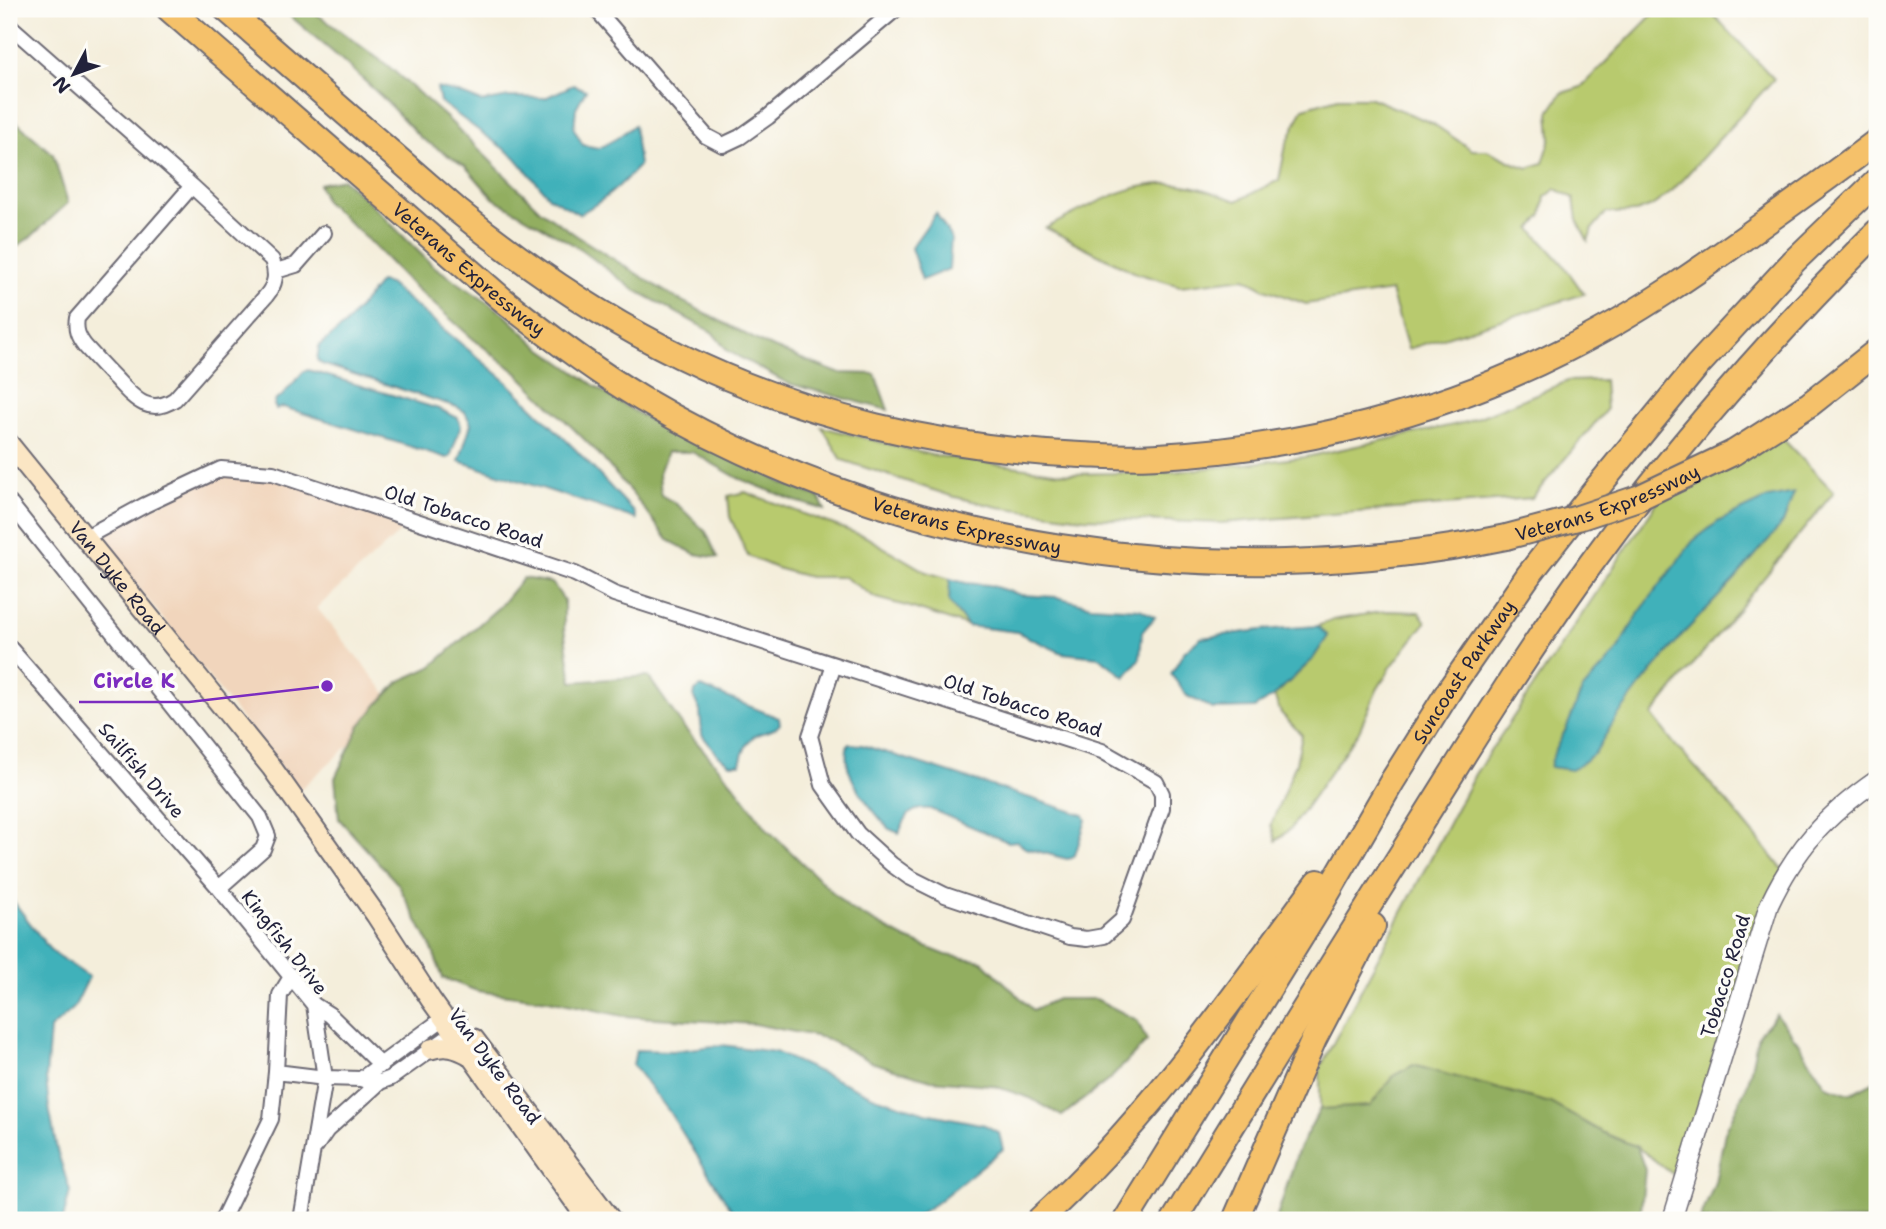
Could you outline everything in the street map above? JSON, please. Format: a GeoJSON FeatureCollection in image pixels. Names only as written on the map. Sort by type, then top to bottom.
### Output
{"type":"FeatureCollection","features":[{"type":"Feature","properties":{"kind":"highway","name":"Veterans Expressway"},"geometry":{"type":"LineString","coordinates":[[169,9],[502,299],[614,382],[671,415],[786,471],[870,501],[947,523],[1055,546],[1205,562],[1332,561],[1434,551],[1506,537],[1578,518],[1638,498],[1733,453],[1810,404],[1877,351]]}},
{"type":"Feature","properties":{"kind":"highway","name":"Veterans Expressway"},"geometry":{"type":"LineString","coordinates":[[226,9],[489,237],[573,296],[650,341],[719,374],[861,423],[957,443],[1048,454],[1155,457],[1251,447],[1297,440],[1430,407],[1563,352],[1650,303],[1877,141]]}},
{"type":"Feature","properties":{"kind":"highway","name":"Suncoast Parkway"},"geometry":{"type":"LineString","coordinates":[[1126,1220],[1317,911],[1393,780],[1452,686],[1528,576],[1697,366],[1794,261],[1877,181]]}},
{"type":"Feature","properties":{"kind":"highway"},"geometry":{"type":"LineString","coordinates":[[1174,1220],[1448,779],[1591,564],[1734,384],[1877,232]]}},
{"type":"Feature","properties":{"kind":"highway"},"geometry":{"type":"LineString","coordinates":[[1235,1220],[1314,1039],[1448,779]]}},
{"type":"Feature","properties":{"kind":"highway"},"geometry":{"type":"LineString","coordinates":[[1039,1220],[1097,1164],[1178,1071],[1393,780]]}},
{"type":"Feature","properties":{"kind":"main road","name":"Van Dyke Road"},"geometry":{"type":"LineString","coordinates":[[9,444],[272,768],[452,1023],[611,1220]]}},
{"type":"Feature","properties":{"kind":"main road","name":"Van Dyke Road"},"geometry":{"type":"LineString","coordinates":[[452,1023],[470,1055],[588,1220]]}},
{"type":"Feature","properties":{"kind":"main road"},"geometry":{"type":"LineString","coordinates":[[431,1049],[450,1047],[470,1055]]}},
{"type":"Feature","properties":{"kind":"street"},"geometry":{"type":"LineString","coordinates":[[596,9],[706,136],[723,145],[740,137],[768,117],[896,9]]}},
{"type":"Feature","properties":{"kind":"street"},"geometry":{"type":"LineString","coordinates":[[9,25],[192,186],[272,260],[276,271],[274,286],[266,296],[175,399],[158,406],[148,405],[135,399],[85,346],[79,338],[77,318],[192,186]]}},
{"type":"Feature","properties":{"kind":"street"},"geometry":{"type":"LineString","coordinates":[[276,271],[296,265],[324,233]]}},
{"type":"Feature","properties":{"kind":"street","name":"Old Tobacco Road"},"geometry":{"type":"LineString","coordinates":[[86,537],[221,469],[273,473],[575,574],[614,594],[1102,751],[1156,782],[1162,794],[1162,808],[1122,920],[1104,936],[1087,939],[1070,937],[945,895],[909,877],[891,864],[858,834],[823,785],[810,736],[834,665]]}},
{"type":"Feature","properties":{"kind":"street","name":"Kingfish Drive"},"geometry":{"type":"LineString","coordinates":[[9,502],[260,817],[268,836],[263,849],[219,888],[314,1005],[326,1078],[301,1220]]}},
{"type":"Feature","properties":{"kind":"street","name":"Sailfish Drive"},"geometry":{"type":"LineString","coordinates":[[9,647],[219,888]]}},
{"type":"Feature","properties":{"kind":"street","name":"Tobacco Road"},"geometry":{"type":"LineString","coordinates":[[1672,1220],[1773,897],[1813,834],[1833,814],[1877,780]]}},
{"type":"Feature","properties":{"kind":"street"},"geometry":{"type":"LineString","coordinates":[[222,1220],[271,1119],[280,995],[291,977]]}},
{"type":"Feature","properties":{"kind":"street"},"geometry":{"type":"LineString","coordinates":[[314,1005],[330,1015],[380,1065]]}},
{"type":"Feature","properties":{"kind":"street"},"geometry":{"type":"LineString","coordinates":[[276,1072],[380,1082],[391,1078],[431,1049],[452,1023]]}},
{"type":"Feature","properties":{"kind":"street"},"geometry":{"type":"LineString","coordinates":[[361,1079],[452,1023]]}},
{"type":"Feature","properties":{"kind":"street"},"geometry":{"type":"LineString","coordinates":[[313,1150],[327,1130],[380,1082]]}},
{"type":"Feature","properties":{"kind":"shaded area"},"geometry":{"type":"Polygon","coordinates":[[[222,473],[276,478],[412,521],[317,608],[395,704],[298,791],[97,535],[222,473]]]}},
{"type":"Feature","properties":{"kind":"green space"},"geometry":{"type":"Polygon","coordinates":[[[282,9],[312,9],[387,65],[447,118],[540,210],[580,238],[674,297],[766,345],[838,373],[875,374],[888,410],[787,383],[728,351],[712,332],[633,289],[579,248],[493,198],[466,167],[421,138],[382,97],[282,9]]]}},
{"type":"Feature","properties":{"kind":"green space"},"geometry":{"type":"Polygon","coordinates":[[[1658,9],[1708,9],[1774,79],[1673,190],[1652,206],[1636,212],[1606,213],[1592,229],[1588,241],[1577,220],[1574,198],[1556,189],[1545,197],[1542,215],[1531,229],[1562,263],[1584,294],[1408,349],[1391,291],[1306,304],[1265,289],[1245,278],[1180,286],[1136,273],[1046,228],[1097,202],[1151,185],[1190,186],[1237,201],[1279,180],[1286,145],[1303,108],[1338,98],[1371,98],[1432,123],[1472,150],[1487,150],[1528,168],[1543,163],[1551,138],[1549,112],[1562,93],[1581,87],[1658,9]]]}},
{"type":"Feature","properties":{"kind":"green space"},"geometry":{"type":"Polygon","coordinates":[[[9,121],[15,121],[53,154],[68,203],[33,235],[9,252],[9,121]]]}},
{"type":"Feature","properties":{"kind":"green space"},"geometry":{"type":"Polygon","coordinates":[[[342,179],[432,265],[503,313],[538,346],[611,397],[651,421],[733,454],[782,483],[819,497],[825,510],[738,478],[692,452],[667,452],[659,473],[661,495],[678,505],[706,532],[718,558],[695,554],[668,540],[598,453],[517,373],[472,338],[408,281],[325,201],[319,184],[342,179]]]}},
{"type":"Feature","properties":{"kind":"green space"},"geometry":{"type":"Polygon","coordinates":[[[1604,380],[1606,410],[1532,498],[1221,523],[1083,518],[998,507],[951,496],[842,460],[822,427],[931,455],[1069,474],[1173,472],[1306,457],[1467,422],[1568,381],[1604,380]]]}},
{"type":"Feature","properties":{"kind":"green space"},"geometry":{"type":"Polygon","coordinates":[[[1782,438],[1834,492],[1652,715],[1790,878],[1768,920],[1682,1181],[1637,1147],[1604,1134],[1550,1103],[1370,1106],[1276,1220],[1298,1151],[1320,1109],[1320,1068],[1475,774],[1658,501],[1782,438]]]}},
{"type":"Feature","properties":{"kind":"green space"},"geometry":{"type":"Polygon","coordinates":[[[745,492],[866,537],[926,572],[950,579],[949,602],[968,626],[876,598],[844,577],[809,577],[776,568],[748,556],[730,517],[728,496],[745,492]]]}},
{"type":"Feature","properties":{"kind":"green space"},"geometry":{"type":"Polygon","coordinates":[[[523,578],[552,583],[564,600],[564,628],[572,682],[648,676],[685,729],[734,785],[768,830],[850,909],[906,939],[946,955],[982,961],[1033,1010],[1057,999],[1096,999],[1137,1020],[1147,1041],[1110,1079],[1062,1116],[1030,1098],[991,1085],[931,1080],[874,1063],[825,1038],[754,1024],[623,1016],[549,1000],[477,991],[443,978],[432,949],[398,884],[339,819],[335,778],[360,725],[378,704],[400,681],[431,667],[500,606],[523,578]]]}},
{"type":"Feature","properties":{"kind":"green space"},"geometry":{"type":"Polygon","coordinates":[[[1386,611],[1419,612],[1426,622],[1391,667],[1377,690],[1359,731],[1292,827],[1276,841],[1271,825],[1296,763],[1302,735],[1281,713],[1274,696],[1312,660],[1328,636],[1317,626],[1333,620],[1386,611]]]}},
{"type":"Feature","properties":{"kind":"green space"},"geometry":{"type":"Polygon","coordinates":[[[1776,1014],[1826,1086],[1850,1094],[1877,1080],[1877,1220],[1700,1220],[1715,1182],[1725,1132],[1748,1083],[1758,1035],[1776,1014]]]}},
{"type":"Feature","properties":{"kind":"green space"},"geometry":{"type":"Polygon","coordinates":[[[1413,1065],[1550,1103],[1604,1133],[1637,1147],[1645,1170],[1640,1220],[1276,1220],[1298,1151],[1320,1109],[1370,1106],[1393,1076],[1413,1065]]]}},
{"type":"Feature","properties":{"kind":"water"},"geometry":{"type":"Polygon","coordinates":[[[573,85],[586,90],[576,108],[574,129],[583,145],[599,148],[634,125],[639,166],[611,193],[579,214],[549,197],[515,157],[440,102],[437,88],[482,102],[509,97],[545,98],[573,85]]]}},
{"type":"Feature","properties":{"kind":"water"},"geometry":{"type":"Polygon","coordinates":[[[936,213],[951,238],[949,269],[922,280],[911,248],[936,213]]]}},
{"type":"Feature","properties":{"kind":"water"},"geometry":{"type":"Polygon","coordinates":[[[380,282],[389,284],[506,381],[575,449],[634,512],[636,519],[459,461],[471,424],[465,412],[457,407],[322,364],[317,360],[319,346],[345,325],[380,282]]]}},
{"type":"Feature","properties":{"kind":"water"},"geometry":{"type":"Polygon","coordinates":[[[308,370],[439,409],[458,418],[461,426],[450,457],[283,407],[276,409],[276,400],[308,370]]]}},
{"type":"Feature","properties":{"kind":"water"},"geometry":{"type":"Polygon","coordinates":[[[1794,493],[1783,523],[1640,686],[1595,753],[1572,770],[1550,767],[1582,690],[1615,654],[1639,613],[1693,541],[1719,521],[1768,498],[1794,493]]]}},
{"type":"Feature","properties":{"kind":"water"},"geometry":{"type":"Polygon","coordinates":[[[950,579],[989,585],[1021,595],[1057,597],[1091,606],[1140,609],[1155,617],[1142,632],[1140,658],[1125,677],[1099,657],[1062,653],[1017,632],[968,626],[949,602],[950,579]]]}},
{"type":"Feature","properties":{"kind":"water"},"geometry":{"type":"Polygon","coordinates":[[[1317,626],[1328,636],[1312,660],[1274,696],[1254,708],[1213,709],[1187,696],[1171,674],[1184,652],[1201,638],[1317,626]]]}},
{"type":"Feature","properties":{"kind":"water"},"geometry":{"type":"Polygon","coordinates":[[[701,687],[779,718],[780,724],[753,737],[746,746],[740,764],[730,764],[718,755],[702,735],[700,711],[694,698],[695,691],[701,687]]]}},
{"type":"Feature","properties":{"kind":"water"},"geometry":{"type":"Polygon","coordinates":[[[848,744],[862,745],[1084,815],[1086,820],[1075,855],[1067,859],[1025,848],[1017,841],[1008,842],[930,809],[913,811],[899,833],[889,829],[852,779],[846,756],[848,744]]]}},
{"type":"Feature","properties":{"kind":"water"},"geometry":{"type":"Polygon","coordinates":[[[9,891],[14,902],[51,951],[89,977],[74,1008],[50,1029],[46,1078],[49,1107],[57,1150],[70,1191],[63,1220],[9,1220],[9,891]]]}},
{"type":"Feature","properties":{"kind":"water"},"geometry":{"type":"Polygon","coordinates":[[[722,1045],[775,1052],[875,1097],[926,1113],[985,1125],[999,1133],[1003,1149],[936,1203],[910,1220],[738,1220],[668,1110],[633,1065],[636,1050],[673,1051],[722,1045]]]}},
{"type":"Feature","properties":{"kind":"place","name":"Circle K"},"geometry":{"type":"Point","coordinates":[327,686]}}]}
